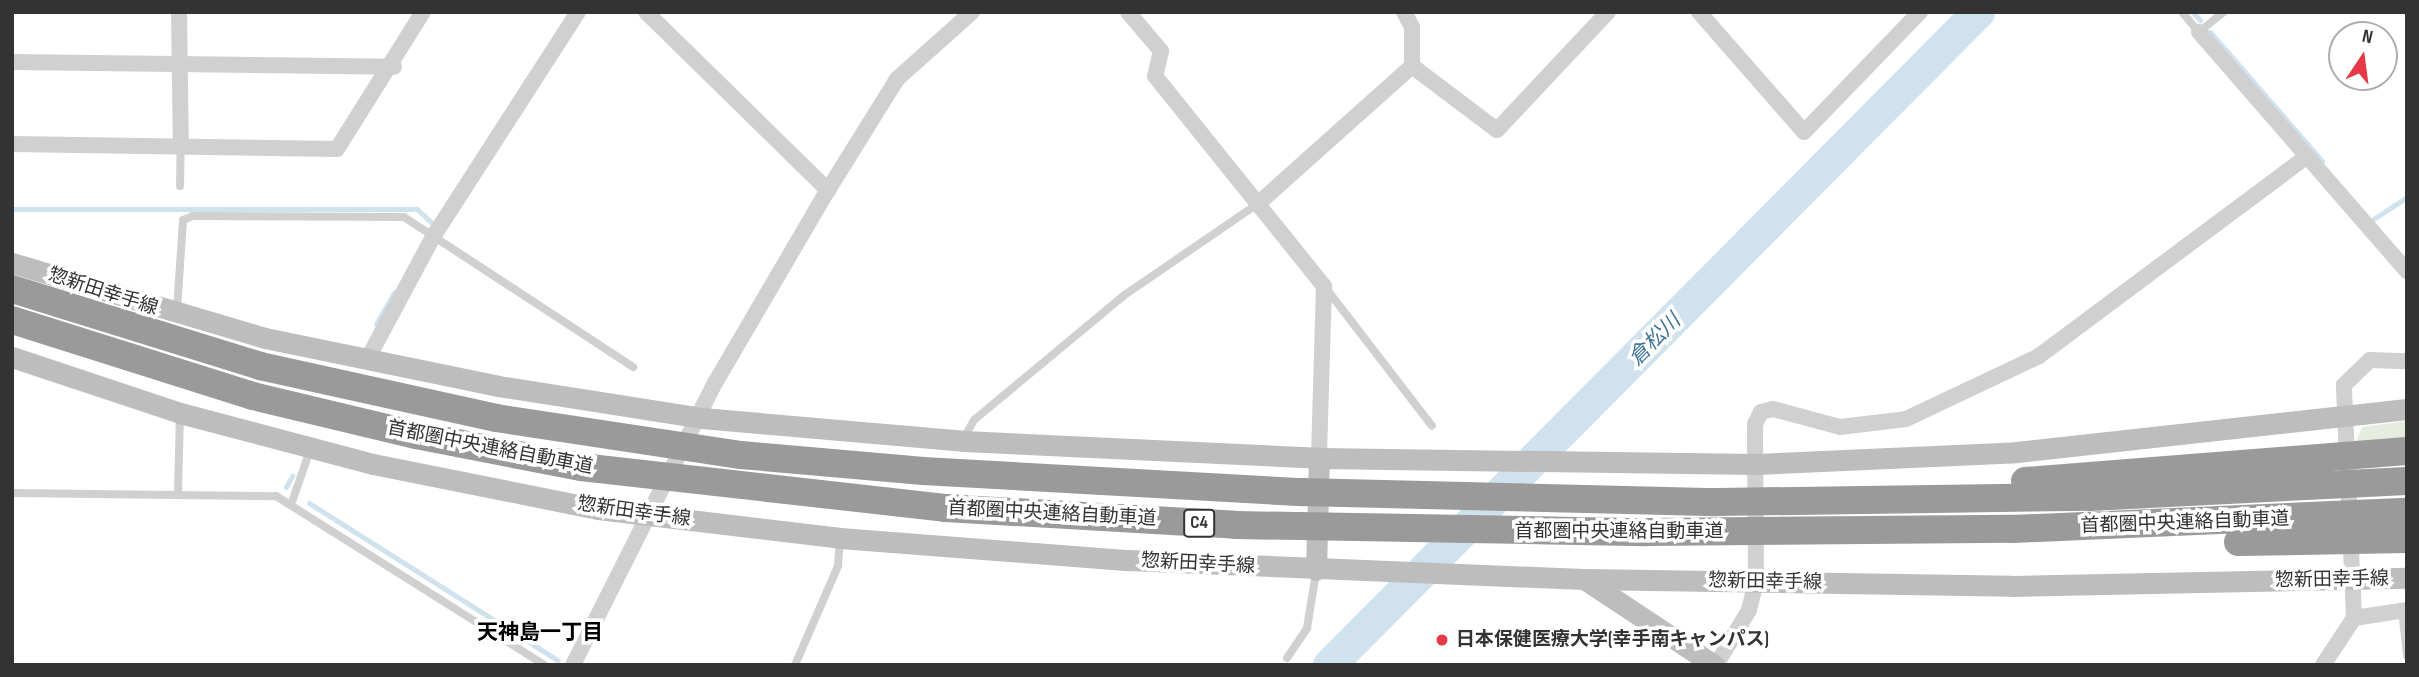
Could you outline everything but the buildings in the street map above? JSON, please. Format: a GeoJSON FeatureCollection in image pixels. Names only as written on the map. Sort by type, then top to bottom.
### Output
{"type":"FeatureCollection","features":[{"type":"Feature","properties":{"kind":"highway","name":"首都圏中央連絡自動車道"},"geometry":{"type":"LineString","coordinates":[[12,289],[260,366],[385,396],[741,455],[1302,492],[1884,501],[2407,481]]}},
{"type":"Feature","properties":{"kind":"highway","name":"首都圏中央連絡自動車道"},"geometry":{"type":"LineString","coordinates":[[12,320],[253,396],[403,432],[732,487],[1236,525],[1846,532],[2255,523],[2407,512]]}},
{"type":"Feature","properties":{"kind":"highway"},"geometry":{"type":"LineString","coordinates":[[1884,501],[1956,485],[2407,452]]}},
{"type":"Feature","properties":{"kind":"highway"},"geometry":{"type":"LineString","coordinates":[[1846,532],[1907,547],[2407,539]]}},
{"type":"Feature","properties":{"kind":"main road","name":"惣新田幸手線"},"geometry":{"type":"LineString","coordinates":[[12,263],[176,315],[367,360],[702,418],[963,441],[1319,458],[1756,464],[2017,452],[2407,409]]}},
{"type":"Feature","properties":{"kind":"main road","name":"惣新田幸手線"},"geometry":{"type":"LineString","coordinates":[[12,357],[180,413],[310,450],[495,491],[651,515],[840,538],[1316,570],[1584,579],[2012,586],[2407,578]]}},
{"type":"Feature","properties":{"kind":"main road"},"geometry":{"type":"LineString","coordinates":[[1316,570],[1319,458]]}},
{"type":"Feature","properties":{"kind":"main road"},"geometry":{"type":"LineString","coordinates":[[1584,579],[1715,665]]}},
{"type":"Feature","properties":{"kind":"street"},"geometry":{"type":"LineString","coordinates":[[179,12],[181,147]]}},
{"type":"Feature","properties":{"kind":"street"},"geometry":{"type":"LineString","coordinates":[[12,144],[337,149],[394,67],[423,12]]}},
{"type":"Feature","properties":{"kind":"street"},"geometry":{"type":"LineString","coordinates":[[367,360],[433,237],[578,12]]}},
{"type":"Feature","properties":{"kind":"street"},"geometry":{"type":"LineString","coordinates":[[646,12],[828,190]]}},
{"type":"Feature","properties":{"kind":"street"},"geometry":{"type":"LineString","coordinates":[[573,665],[702,418],[715,383],[828,190],[897,79],[972,12]]}},
{"type":"Feature","properties":{"kind":"street"},"geometry":{"type":"LineString","coordinates":[[1128,12],[1161,51],[1155,76],[1261,201],[1324,286],[1319,458]]}},
{"type":"Feature","properties":{"kind":"street"},"geometry":{"type":"LineString","coordinates":[[1261,201],[1412,66],[1412,27],[1404,12]]}},
{"type":"Feature","properties":{"kind":"street"},"geometry":{"type":"LineString","coordinates":[[1412,66],[1497,130],[1608,12]]}},
{"type":"Feature","properties":{"kind":"street"},"geometry":{"type":"LineString","coordinates":[[1699,12],[1804,132],[1920,12]]}},
{"type":"Feature","properties":{"kind":"street"},"geometry":{"type":"LineString","coordinates":[[2199,32],[2407,271]]}},
{"type":"Feature","properties":{"kind":"street"},"geometry":{"type":"LineString","coordinates":[[12,62],[394,67]]}},
{"type":"Feature","properties":{"kind":"street"},"geometry":{"type":"LineString","coordinates":[[1715,665],[1749,610],[1756,581],[1756,464],[1761,412],[1773,409],[1840,428],[1906,419],[2039,356],[2307,156]]}},
{"type":"Feature","properties":{"kind":"street"},"geometry":{"type":"LineString","coordinates":[[2323,665],[2354,618],[2341,418],[2344,385],[2360,364],[2407,361]]}},
{"type":"Feature","properties":{"kind":"street"},"geometry":{"type":"LineString","coordinates":[[2354,618],[2404,610]]}},
{"type":"Feature","properties":{"kind":"lane"},"geometry":{"type":"LineString","coordinates":[[2182,12],[2199,32],[2224,12]]}},
{"type":"Feature","properties":{"kind":"lane"},"geometry":{"type":"LineString","coordinates":[[180,186],[181,147]]}},
{"type":"Feature","properties":{"kind":"lane"},"geometry":{"type":"LineString","coordinates":[[963,441],[974,420],[1126,294],[1261,201]]}},
{"type":"Feature","properties":{"kind":"lane"},"geometry":{"type":"LineString","coordinates":[[176,315],[183,220],[192,216],[404,217],[633,367]]}},
{"type":"Feature","properties":{"kind":"lane"},"geometry":{"type":"LineString","coordinates":[[1324,286],[1432,426]]}},
{"type":"Feature","properties":{"kind":"lane"},"geometry":{"type":"LineString","coordinates":[[178,494],[180,413]]}},
{"type":"Feature","properties":{"kind":"lane"},"geometry":{"type":"LineString","coordinates":[[291,505],[310,450]]}},
{"type":"Feature","properties":{"kind":"lane"},"geometry":{"type":"LineString","coordinates":[[12,494],[269,495],[291,505],[544,665]]}},
{"type":"Feature","properties":{"kind":"lane"},"geometry":{"type":"LineString","coordinates":[[795,665],[838,565],[840,538]]}},
{"type":"Feature","properties":{"kind":"lane"},"geometry":{"type":"LineString","coordinates":[[1287,659],[1307,628],[1316,570]]}},
{"type":"Feature","properties":{"kind":"lane"},"geometry":{"type":"LineString","coordinates":[[2404,610],[2407,656]]}},
{"type":"Feature","properties":{"kind":"shaded area"},"geometry":{"type":"Polygon","coordinates":[[[2407,421],[2407,440],[2355,444],[2362,427],[2407,421]]]}},
{"type":"Feature","properties":{"kind":"waterway","name":"倉松川"},"geometry":{"type":"LineString","coordinates":[[1329,665],[1978,12]]}},
{"type":"Feature","properties":{"kind":"waterway"},"geometry":{"type":"LineString","coordinates":[[2193,12],[2200,20]]}},
{"type":"Feature","properties":{"kind":"waterway"},"geometry":{"type":"LineString","coordinates":[[2210,32],[2322,161]]}},
{"type":"Feature","properties":{"kind":"waterway"},"geometry":{"type":"LineString","coordinates":[[2372,220],[2407,197]]}},
{"type":"Feature","properties":{"kind":"waterway"},"geometry":{"type":"LineString","coordinates":[[12,209],[417,209],[432,223]]}},
{"type":"Feature","properties":{"kind":"waterway"},"geometry":{"type":"LineString","coordinates":[[376,324],[394,293]]}},
{"type":"Feature","properties":{"kind":"waterway"},"geometry":{"type":"LineString","coordinates":[[286,487],[292,476]]}},
{"type":"Feature","properties":{"kind":"waterway"},"geometry":{"type":"LineString","coordinates":[[309,503],[557,660]]}},
{"type":"Feature","properties":{"kind":"place","name":"日本保健医療大学(幸手南キャンパス)"},"geometry":{"type":"Point","coordinates":[1442,640]}},
{"type":"Feature","properties":{"kind":"district","name":"天神島一丁目"},"geometry":{"type":"Point","coordinates":[540,633]}}]}
